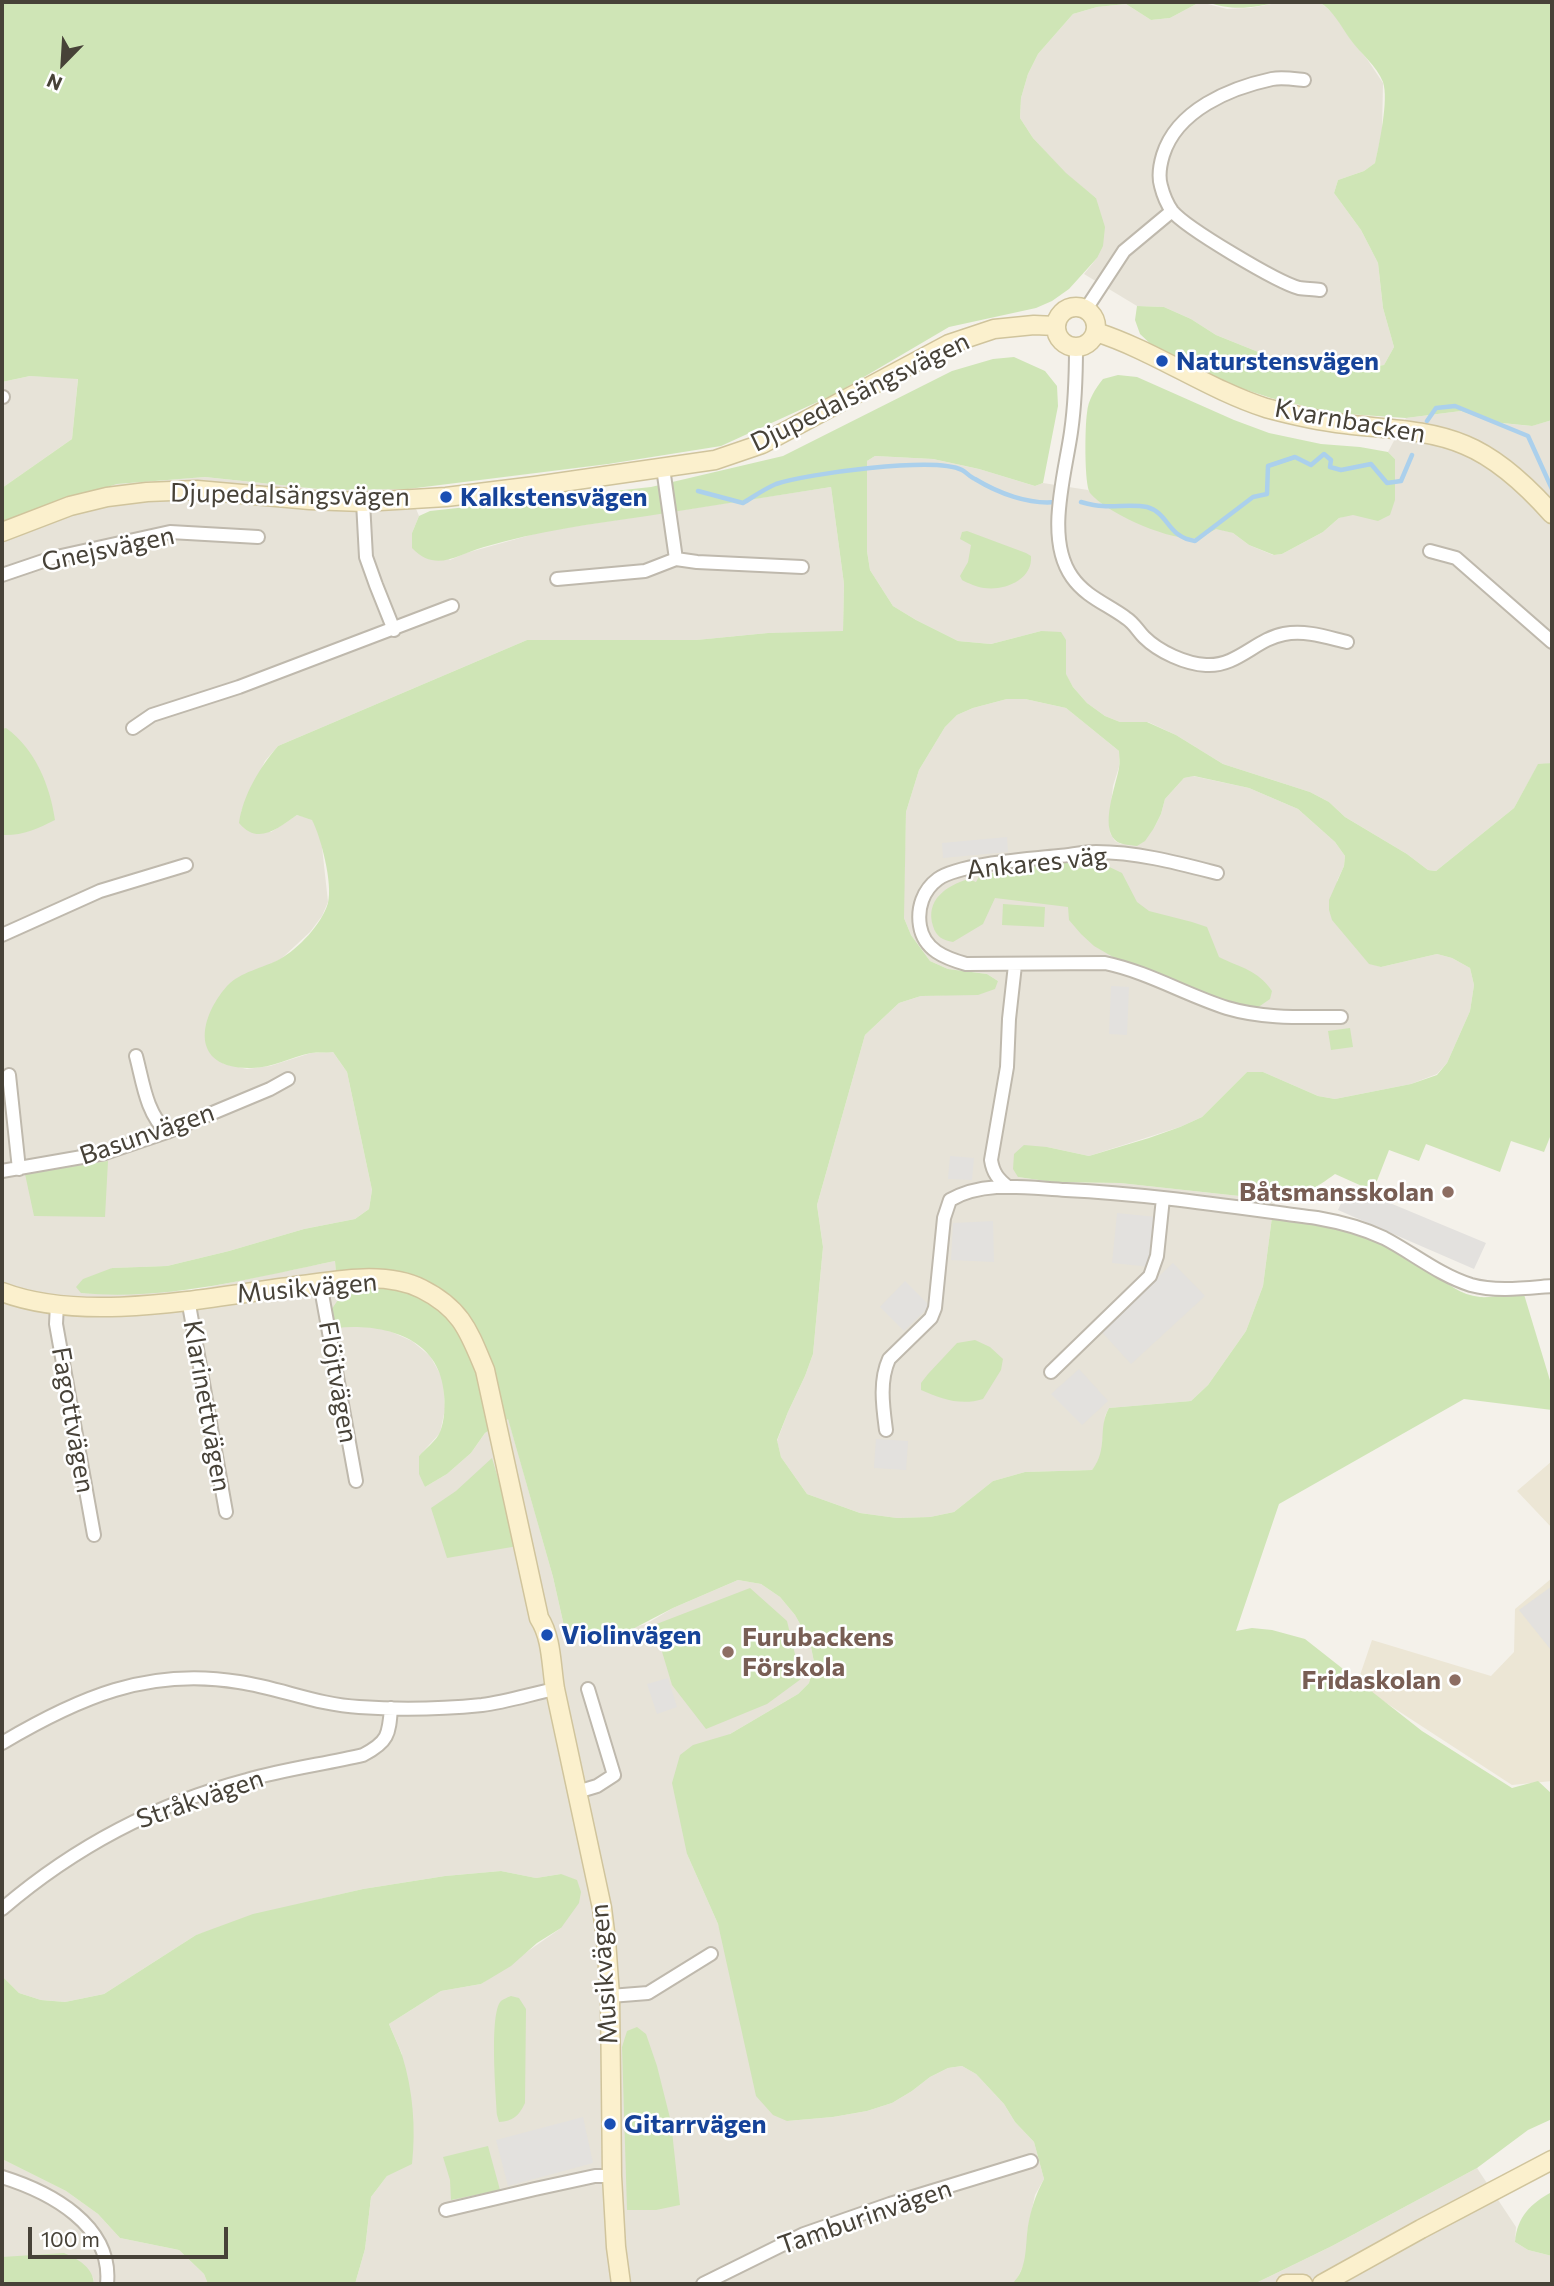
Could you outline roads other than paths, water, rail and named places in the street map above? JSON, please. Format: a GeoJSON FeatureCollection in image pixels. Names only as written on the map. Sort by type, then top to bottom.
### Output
{"type":"FeatureCollection","features":[{"type":"Feature","properties":{"kind":"street"},"geometry":{"type":"LineString","coordinates":[[1304,80],[1275,79],[1228,92],[1214,99],[1182,124],[1170,138],[1159,172],[1163,194],[1172,211],[1225,249],[1283,281],[1299,288],[1320,290]]}},
{"type":"Feature","properties":{"kind":"street"},"geometry":{"type":"LineString","coordinates":[[1086,309],[1124,251],[1172,211]]}},
{"type":"Feature","properties":{"kind":"street"},"geometry":{"type":"LineString","coordinates":[[1075,307],[1086,309],[1095,319],[1096,332],[1089,343],[1076,347],[1062,341],[1057,332],[1058,318],[1065,310],[1075,307]]}},
{"type":"Feature","properties":{"kind":"street","name":"Djupedalsängsvägen"},"geometry":{"type":"LineString","coordinates":[[2,533],[69,506],[107,497],[147,492],[197,490],[363,502],[458,495],[715,460],[762,444],[949,344],[994,329],[1056,326]]}},
{"type":"Feature","properties":{"kind":"street","name":"Kvarnbacken"},"geometry":{"type":"LineString","coordinates":[[1096,332],[1265,407],[1304,418],[1442,437],[1466,445],[1518,479],[1552,514]]}},
{"type":"Feature","properties":{"kind":"street"},"geometry":{"type":"LineString","coordinates":[[1076,347],[1073,410],[1059,534],[1060,552],[1077,583],[1090,596],[1128,619],[1153,644],[1181,659],[1195,663],[1221,664],[1283,634],[1307,632],[1347,642]]}},
{"type":"Feature","properties":{"kind":"street"},"geometry":{"type":"LineString","coordinates":[[663,468],[676,559]]}},
{"type":"Feature","properties":{"kind":"street"},"geometry":{"type":"LineString","coordinates":[[363,502],[366,557],[394,630]]}},
{"type":"Feature","properties":{"kind":"street","name":"Gnejsvägen"},"geometry":{"type":"LineString","coordinates":[[2,575],[52,558],[170,532],[258,537]]}},
{"type":"Feature","properties":{"kind":"street"},"geometry":{"type":"LineString","coordinates":[[1430,551],[1456,558],[1549,633]]}},
{"type":"Feature","properties":{"kind":"street"},"geometry":{"type":"LineString","coordinates":[[557,579],[645,571],[676,559],[802,567]]}},
{"type":"Feature","properties":{"kind":"street"},"geometry":{"type":"LineString","coordinates":[[133,728],[152,715],[239,687],[452,606]]}},
{"type":"Feature","properties":{"kind":"street","name":"Ankares väg"},"geometry":{"type":"LineString","coordinates":[[1217,873],[1162,859],[1096,852],[965,869],[941,877],[931,885],[921,901],[920,928],[933,950],[947,959],[966,964],[1105,963],[1125,967],[1231,1009],[1268,1016],[1340,1017]]}},
{"type":"Feature","properties":{"kind":"street"},"geometry":{"type":"LineString","coordinates":[[2,935],[100,891],[186,865]]}},
{"type":"Feature","properties":{"kind":"street"},"geometry":{"type":"LineString","coordinates":[[1008,1186],[999,1180],[993,1171],[991,1160],[1007,1067],[1015,965]]}},
{"type":"Feature","properties":{"kind":"street"},"geometry":{"type":"LineString","coordinates":[[136,1056],[151,1111],[156,1123],[167,1132]]}},
{"type":"Feature","properties":{"kind":"street"},"geometry":{"type":"LineString","coordinates":[[9,1075],[19,1169]]}},
{"type":"Feature","properties":{"kind":"street","name":"Basunvägen"},"geometry":{"type":"LineString","coordinates":[[2,1171],[106,1153],[167,1132],[288,1079]]}},
{"type":"Feature","properties":{"kind":"street"},"geometry":{"type":"LineString","coordinates":[[886,1430],[882,1402],[886,1366],[889,1359],[931,1318],[935,1308],[944,1218],[950,1200],[977,1189],[1008,1186],[1163,1198],[1341,1222],[1385,1239],[1430,1266],[1469,1284],[1497,1288],[1552,1286]]}},
{"type":"Feature","properties":{"kind":"street"},"geometry":{"type":"LineString","coordinates":[[1051,1372],[1150,1276],[1157,1256],[1163,1198]]}},
{"type":"Feature","properties":{"kind":"street","name":"Musikvägen"},"geometry":{"type":"LineString","coordinates":[[2,1292],[20,1299],[57,1304],[137,1305],[372,1279],[397,1281],[421,1288],[459,1315],[485,1370],[539,1618],[537,1630],[543,1654],[551,1668],[602,1908],[610,1996],[612,2176],[621,2284]]}},
{"type":"Feature","properties":{"kind":"street","name":"Flöjtvägen"},"geometry":{"type":"LineString","coordinates":[[320,1283],[356,1481]]}},
{"type":"Feature","properties":{"kind":"street","name":"Klarinettvägen"},"geometry":{"type":"LineString","coordinates":[[188,1299],[226,1512]]}},
{"type":"Feature","properties":{"kind":"street","name":"Fagottvägen"},"geometry":{"type":"LineString","coordinates":[[57,1304],[56,1324],[94,1535]]}},
{"type":"Feature","properties":{"kind":"street"},"geometry":{"type":"LineString","coordinates":[[2,1743],[44,1718],[99,1694],[165,1679],[238,1682],[319,1702],[359,1707],[422,1709],[484,1704],[555,1689]]}},
{"type":"Feature","properties":{"kind":"street"},"geometry":{"type":"LineString","coordinates":[[577,1792],[597,1786],[614,1775],[588,1689]]}},
{"type":"Feature","properties":{"kind":"street","name":"Stråkvägen"},"geometry":{"type":"LineString","coordinates":[[2,1909],[51,1871],[103,1837],[157,1811],[246,1780],[363,1755],[384,1740],[389,1730],[391,1708]]}},
{"type":"Feature","properties":{"kind":"street"},"geometry":{"type":"LineString","coordinates":[[610,1996],[648,1993],[711,1954]]}},
{"type":"Feature","properties":{"kind":"street"},"geometry":{"type":"LineString","coordinates":[[1322,2284],[1399,2240],[1552,2160]]}},
{"type":"Feature","properties":{"kind":"street","name":"Tamburinvägen"},"geometry":{"type":"LineString","coordinates":[[711,2283],[804,2234],[890,2204],[1031,2161]]}},
{"type":"Feature","properties":{"kind":"street"},"geometry":{"type":"LineString","coordinates":[[446,2210],[595,2176],[612,2176]]}},
{"type":"Feature","properties":{"kind":"street"},"geometry":{"type":"LineString","coordinates":[[2,2177],[36,2189],[62,2203],[88,2227],[103,2253],[108,2273],[107,2284]]}},
{"type":"Feature","properties":{"kind":"street"},"geometry":{"type":"LineString","coordinates":[[1286,2284],[1303,2284]]}},
{"type":"Feature","properties":{"kind":"waterway"},"geometry":{"type":"LineString","coordinates":[[1427,421],[1436,408],[1455,406],[1528,436],[1552,489]]}},
{"type":"Feature","properties":{"kind":"waterway"},"geometry":{"type":"LineString","coordinates":[[1081,502],[1100,506],[1147,507],[1160,514],[1179,535],[1195,541],[1253,497],[1267,494],[1268,466],[1295,457],[1311,465],[1324,454],[1331,460],[1330,467],[1341,470],[1371,464],[1387,483],[1401,481],[1412,455]]}},
{"type":"Feature","properties":{"kind":"waterway"},"geometry":{"type":"LineString","coordinates":[[698,491],[743,503],[776,484],[791,480],[840,471],[926,465],[962,470],[984,484],[1014,497],[1035,502],[1056,502]]}},
{"type":"Feature","properties":{"kind":"place","name":"Naturstensvägen"},"geometry":{"type":"Point","coordinates":[1162,361]}},
{"type":"Feature","properties":{"kind":"place","name":"Kalkstensvägen"},"geometry":{"type":"Point","coordinates":[446,497]}},
{"type":"Feature","properties":{"kind":"place","name":"Båtsmansskolan"},"geometry":{"type":"Point","coordinates":[1448,1192]}},
{"type":"Feature","properties":{"kind":"place","name":"Violinvägen"},"geometry":{"type":"Point","coordinates":[547,1635]}},
{"type":"Feature","properties":{"kind":"place","name":"Furubackens Förskola"},"geometry":{"type":"Point","coordinates":[728,1652]}},
{"type":"Feature","properties":{"kind":"place","name":"Fridaskolan"},"geometry":{"type":"Point","coordinates":[1455,1680]}},
{"type":"Feature","properties":{"kind":"place","name":"Gitarrvägen"},"geometry":{"type":"Point","coordinates":[610,2124]}}]}
